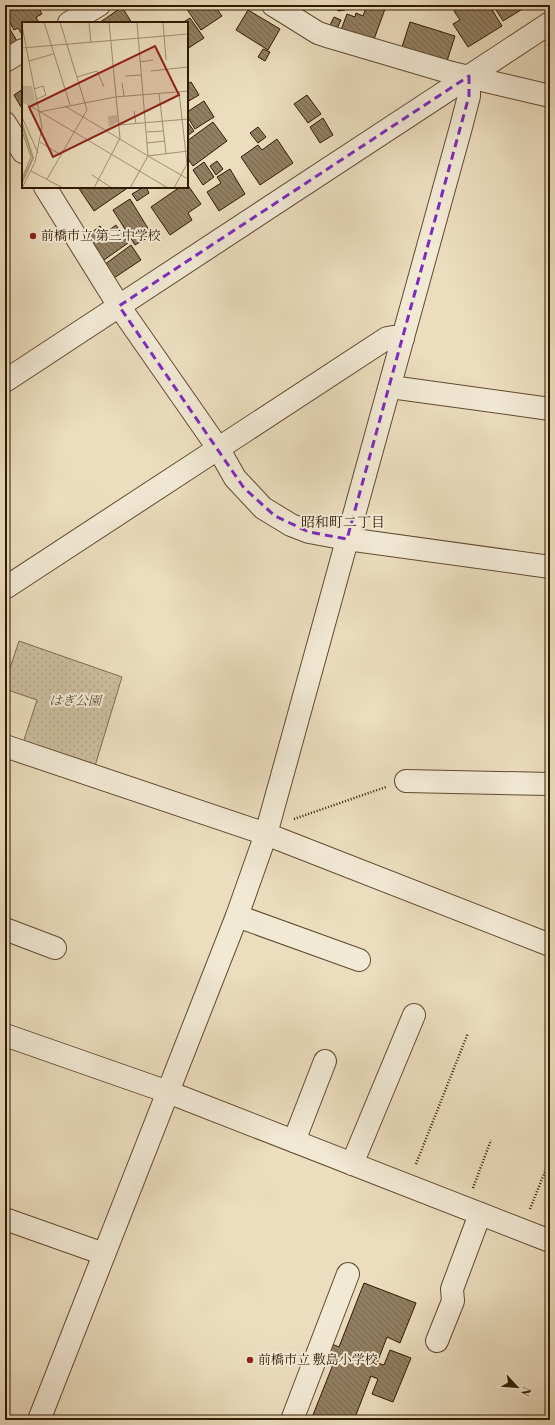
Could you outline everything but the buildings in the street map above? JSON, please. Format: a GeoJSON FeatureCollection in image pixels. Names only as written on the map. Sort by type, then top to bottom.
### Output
{"type":"FeatureCollection","features":[{"type":"Feature","properties":{"kind":"street"},"geometry":{"type":"LineString","coordinates":[[71,22],[99,5]]}},
{"type":"Feature","properties":{"kind":"street"},"geometry":{"type":"LineString","coordinates":[[273,5],[318,33],[469,76],[550,96]]}},
{"type":"Feature","properties":{"kind":"street"},"geometry":{"type":"LineString","coordinates":[[5,380],[550,23]]}},
{"type":"Feature","properties":{"kind":"street"},"geometry":{"type":"LineString","coordinates":[[5,61],[22,51]]}},
{"type":"Feature","properties":{"kind":"street"},"geometry":{"type":"LineString","coordinates":[[39,1420],[237,916],[266,834],[391,385],[469,96],[469,76]]}},
{"type":"Feature","properties":{"kind":"street"},"geometry":{"type":"LineString","coordinates":[[5,123],[22,150]]}},
{"type":"Feature","properties":{"kind":"street"},"geometry":{"type":"LineString","coordinates":[[46,188],[119,306],[218,448],[235,478],[259,504],[275,516],[309,532],[348,539],[550,567]]}},
{"type":"Feature","properties":{"kind":"street"},"geometry":{"type":"LineString","coordinates":[[5,588],[387,338],[403,338]]}},
{"type":"Feature","properties":{"kind":"street"},"geometry":{"type":"LineString","coordinates":[[391,385],[398,388],[550,409]]}},
{"type":"Feature","properties":{"kind":"street"},"geometry":{"type":"LineString","coordinates":[[5,746],[266,834],[550,945]]}},
{"type":"Feature","properties":{"kind":"street"},"geometry":{"type":"LineString","coordinates":[[406,781],[550,784]]}},
{"type":"Feature","properties":{"kind":"street"},"geometry":{"type":"LineString","coordinates":[[237,916],[359,960]]}},
{"type":"Feature","properties":{"kind":"street"},"geometry":{"type":"LineString","coordinates":[[5,929],[55,948]]}},
{"type":"Feature","properties":{"kind":"street"},"geometry":{"type":"LineString","coordinates":[[352,1164],[414,1014]]}},
{"type":"Feature","properties":{"kind":"street"},"geometry":{"type":"LineString","coordinates":[[5,1034],[168,1092],[550,1241]]}},
{"type":"Feature","properties":{"kind":"street"},"geometry":{"type":"LineString","coordinates":[[294,1141],[325,1061]]}},
{"type":"Feature","properties":{"kind":"street"},"geometry":{"type":"LineString","coordinates":[[437,1341],[453,1301],[452,1289],[472,1210]]}},
{"type":"Feature","properties":{"kind":"street"},"geometry":{"type":"LineString","coordinates":[[5,1219],[104,1254]]}},
{"type":"Feature","properties":{"kind":"street"},"geometry":{"type":"LineString","coordinates":[[292,1420],[348,1274]]}},
{"type":"Feature","properties":{"kind":"path"},"geometry":{"type":"LineString","coordinates":[[266,834],[282,823],[406,781]]}},
{"type":"Feature","properties":{"kind":"path"},"geometry":{"type":"LineString","coordinates":[[407,1185],[468,1033]]}},
{"type":"Feature","properties":{"kind":"path"},"geometry":{"type":"LineString","coordinates":[[472,1210],[492,1140]]}},
{"type":"Feature","properties":{"kind":"path"},"geometry":{"type":"LineString","coordinates":[[522,1230],[550,1159]]}},
{"type":"Feature","properties":{"kind":"highlighted area"},"geometry":{"type":"Polygon","coordinates":[[[469,76],[469,96],[347,539],[309,532],[275,516],[244,488],[119,306],[469,76]]]}},
{"type":"Feature","properties":{"kind":"green space","name":"はぎ公園"},"geometry":{"type":"Polygon","coordinates":[[[19,641],[122,677],[95,766],[23,743],[37,700],[5,689],[5,683],[19,641]]]}},
{"type":"Feature","properties":{"kind":"place","name":"前橋市立 第三中学校"},"geometry":{"type":"Point","coordinates":[33,236]}},
{"type":"Feature","properties":{"kind":"place","name":"前橋市立 敷島小学校"},"geometry":{"type":"Point","coordinates":[250,1360]}},
{"type":"Feature","properties":{"kind":"district","name":"昭和町二丁目"},"geometry":{"type":"Point","coordinates":[343,523]}}]}
